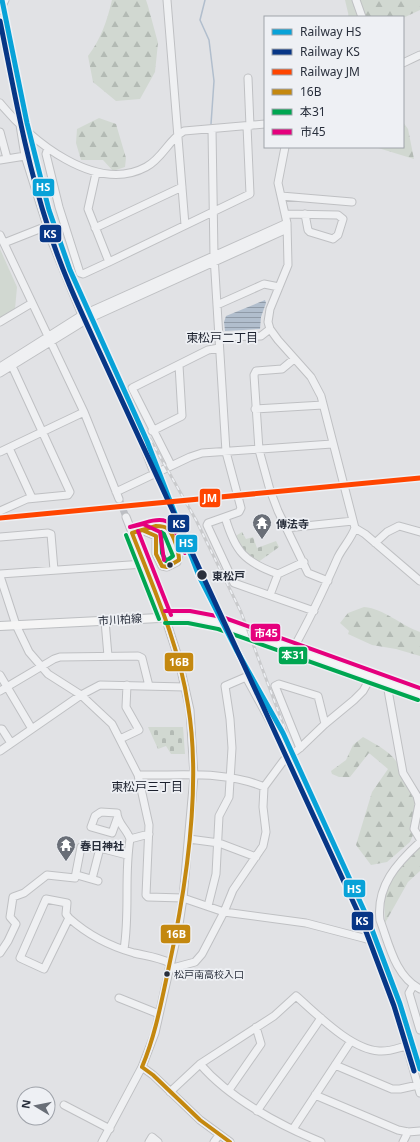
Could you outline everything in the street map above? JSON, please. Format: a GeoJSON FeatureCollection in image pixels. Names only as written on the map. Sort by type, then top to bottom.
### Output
{"type":"FeatureCollection","features":[{"type":"Feature","properties":{"kind":"main road","name":"市川柏線"},"geometry":{"type":"LineString","coordinates":[[0,626],[189,617],[210,621],[420,694]]}},
{"type":"Feature","properties":{"kind":"street"},"geometry":{"type":"LineString","coordinates":[[0,10],[5,0]]}},
{"type":"Feature","properties":{"kind":"street"},"geometry":{"type":"LineString","coordinates":[[167,0],[185,225]]}},
{"type":"Feature","properties":{"kind":"street"},"geometry":{"type":"LineString","coordinates":[[356,0],[362,16]]}},
{"type":"Feature","properties":{"kind":"street"},"geometry":{"type":"LineString","coordinates":[[404,63],[420,55]]}},
{"type":"Feature","properties":{"kind":"street"},"geometry":{"type":"LineString","coordinates":[[48,148],[46,154],[59,207],[80,273],[83,274],[250,194],[248,78]]}},
{"type":"Feature","properties":{"kind":"street"},"geometry":{"type":"LineString","coordinates":[[0,103],[20,125],[48,148],[63,158],[96,173],[131,174],[157,161],[178,134],[192,129],[212,129],[264,124]]}},
{"type":"Feature","properties":{"kind":"street"},"geometry":{"type":"LineString","coordinates":[[20,125],[25,156],[47,226],[84,317],[142,442],[154,474]]}},
{"type":"Feature","properties":{"kind":"street"},"geometry":{"type":"LineString","coordinates":[[212,129],[214,259],[226,452],[242,508],[239,512],[208,522],[207,525],[234,582],[314,611]]}},
{"type":"Feature","properties":{"kind":"street"},"geometry":{"type":"LineString","coordinates":[[0,132],[4,159],[25,156]]}},
{"type":"Feature","properties":{"kind":"street"},"geometry":{"type":"LineString","coordinates":[[285,148],[278,183],[287,226],[288,265],[268,316],[270,330],[310,377],[324,405],[332,444],[354,524],[420,581]]}},
{"type":"Feature","properties":{"kind":"street"},"geometry":{"type":"LineString","coordinates":[[96,173],[88,209],[109,262]]}},
{"type":"Feature","properties":{"kind":"street"},"geometry":{"type":"LineString","coordinates":[[95,228],[182,187]]}},
{"type":"Feature","properties":{"kind":"street"},"geometry":{"type":"LineString","coordinates":[[281,196],[352,202]]}},
{"type":"Feature","properties":{"kind":"street"},"geometry":{"type":"LineString","coordinates":[[285,214],[305,214],[338,215],[343,219],[338,235],[333,239],[310,232],[308,230],[305,214]]}},
{"type":"Feature","properties":{"kind":"street"},"geometry":{"type":"LineString","coordinates":[[4,243],[47,226]]}},
{"type":"Feature","properties":{"kind":"street"},"geometry":{"type":"LineString","coordinates":[[0,367],[84,317],[287,226]]}},
{"type":"Feature","properties":{"kind":"street"},"geometry":{"type":"LineString","coordinates":[[0,235],[84,412],[119,499]]}},
{"type":"Feature","properties":{"kind":"street"},"geometry":{"type":"LineString","coordinates":[[217,305],[264,284],[279,287]]}},
{"type":"Feature","properties":{"kind":"street"},"geometry":{"type":"LineString","coordinates":[[0,322],[32,303]]}},
{"type":"Feature","properties":{"kind":"street"},"geometry":{"type":"LineString","coordinates":[[218,337],[262,336],[270,330]]}},
{"type":"Feature","properties":{"kind":"street"},"geometry":{"type":"LineString","coordinates":[[0,373],[12,366],[49,338]]}},
{"type":"Feature","properties":{"kind":"street"},"geometry":{"type":"LineString","coordinates":[[171,465],[152,431],[132,388],[208,350],[219,348]]}},
{"type":"Feature","properties":{"kind":"street"},"geometry":{"type":"LineString","coordinates":[[294,360],[282,369],[256,372],[254,375],[255,409],[259,450],[270,490],[286,528],[304,562],[308,573],[328,582]]}},
{"type":"Feature","properties":{"kind":"street"},"geometry":{"type":"LineString","coordinates":[[152,431],[182,416],[179,365]]}},
{"type":"Feature","properties":{"kind":"street"},"geometry":{"type":"LineString","coordinates":[[0,511],[22,500],[68,495],[70,492],[12,366]]}},
{"type":"Feature","properties":{"kind":"street"},"geometry":{"type":"LineString","coordinates":[[255,409],[324,405]]}},
{"type":"Feature","properties":{"kind":"street"},"geometry":{"type":"LineString","coordinates":[[0,452],[84,412]]}},
{"type":"Feature","properties":{"kind":"street"},"geometry":{"type":"LineString","coordinates":[[116,492],[171,465],[202,453],[332,444]]}},
{"type":"Feature","properties":{"kind":"street"},"geometry":{"type":"LineString","coordinates":[[9,448],[32,498]]}},
{"type":"Feature","properties":{"kind":"street"},"geometry":{"type":"LineString","coordinates":[[102,1142],[142,1067],[159,1014],[183,898],[194,776],[193,742],[186,687],[165,617],[126,517]]}},
{"type":"Feature","properties":{"kind":"street"},"geometry":{"type":"LineString","coordinates":[[225,517],[231,537],[242,553],[255,565],[278,574]]}},
{"type":"Feature","properties":{"kind":"street"},"geometry":{"type":"LineString","coordinates":[[286,528],[354,524]]}},
{"type":"Feature","properties":{"kind":"street"},"geometry":{"type":"LineString","coordinates":[[293,650],[314,611],[339,555],[350,540],[354,524]]}},
{"type":"Feature","properties":{"kind":"street"},"geometry":{"type":"LineString","coordinates":[[132,533],[142,530],[145,527],[163,526],[170,530],[179,555],[177,562],[167,567],[160,564],[156,554],[157,531],[163,526]]}},
{"type":"Feature","properties":{"kind":"street"},"geometry":{"type":"LineString","coordinates":[[375,543],[387,532],[399,526],[420,532]]}},
{"type":"Feature","properties":{"kind":"street"},"geometry":{"type":"LineString","coordinates":[[142,530],[156,536]]}},
{"type":"Feature","properties":{"kind":"street"},"geometry":{"type":"LineString","coordinates":[[0,537],[51,534],[54,570]]}},
{"type":"Feature","properties":{"kind":"street"},"geometry":{"type":"LineString","coordinates":[[270,594],[278,574],[304,562]]}},
{"type":"Feature","properties":{"kind":"street"},"geometry":{"type":"LineString","coordinates":[[144,564],[0,575],[16,625],[29,652],[48,674],[81,695],[112,724],[138,775],[149,825],[146,895],[148,897],[183,898],[224,912],[306,923],[367,939],[371,942],[393,997],[419,1089],[392,1089],[335,1065]]}},
{"type":"Feature","properties":{"kind":"street"},"geometry":{"type":"LineString","coordinates":[[105,620],[108,656]]}},
{"type":"Feature","properties":{"kind":"street"},"geometry":{"type":"LineString","coordinates":[[0,691],[54,659],[60,657],[138,656],[142,658],[149,686]]}},
{"type":"Feature","properties":{"kind":"street"},"geometry":{"type":"LineString","coordinates":[[0,675],[32,729]]}},
{"type":"Feature","properties":{"kind":"street"},"geometry":{"type":"LineString","coordinates":[[69,918],[44,969],[20,958],[46,899],[67,903],[66,914],[92,937],[124,949],[157,957],[169,966],[195,962],[202,954],[224,912],[233,890],[263,846],[265,839],[263,807],[264,787],[288,756],[300,748],[325,724],[354,700],[363,691],[371,677]]}},
{"type":"Feature","properties":{"kind":"street"},"geometry":{"type":"LineString","coordinates":[[208,906],[216,874],[219,816],[229,797],[232,748],[230,719],[225,686],[246,678],[288,756]]}},
{"type":"Feature","properties":{"kind":"street"},"geometry":{"type":"LineString","coordinates":[[388,683],[394,732],[403,773],[417,796],[419,804],[414,829],[420,839]]}},
{"type":"Feature","properties":{"kind":"street"},"geometry":{"type":"LineString","coordinates":[[300,748],[275,688],[276,684],[318,696],[325,724]]}},
{"type":"Feature","properties":{"kind":"street"},"geometry":{"type":"LineString","coordinates":[[0,751],[81,695],[100,685],[186,687]]}},
{"type":"Feature","properties":{"kind":"street"},"geometry":{"type":"LineString","coordinates":[[120,739],[139,730],[126,707],[128,685]]}},
{"type":"Feature","properties":{"kind":"street"},"geometry":{"type":"LineString","coordinates":[[0,729],[2,729],[11,744]]}},
{"type":"Feature","properties":{"kind":"street"},"geometry":{"type":"LineString","coordinates":[[138,775],[230,776],[249,780],[264,787]]}},
{"type":"Feature","properties":{"kind":"street"},"geometry":{"type":"LineString","coordinates":[[117,819],[128,832],[130,839],[128,855],[128,924],[124,949]]}},
{"type":"Feature","properties":{"kind":"street"},"geometry":{"type":"LineString","coordinates":[[130,839],[149,834]]}},
{"type":"Feature","properties":{"kind":"street"},"geometry":{"type":"LineString","coordinates":[[189,839],[218,843],[256,857]]}},
{"type":"Feature","properties":{"kind":"street"},"geometry":{"type":"LineString","coordinates":[[420,842],[405,856],[390,876],[382,889],[380,901],[380,920],[398,967],[413,986],[420,989]]}},
{"type":"Feature","properties":{"kind":"street"},"geometry":{"type":"LineString","coordinates":[[77,875],[82,847],[100,848],[128,855]]}},
{"type":"Feature","properties":{"kind":"street"},"geometry":{"type":"LineString","coordinates":[[0,953],[8,941],[16,924],[10,917],[13,897],[24,893],[47,875],[75,878],[77,875],[95,880],[100,848]]}},
{"type":"Feature","properties":{"kind":"street"},"geometry":{"type":"LineString","coordinates":[[413,986],[408,993],[420,1030]]}},
{"type":"Feature","properties":{"kind":"street"},"geometry":{"type":"LineString","coordinates":[[170,1092],[200,1064],[274,1016],[296,996],[320,1018],[351,1041],[379,1051],[389,1051],[406,1046]]}},
{"type":"Feature","properties":{"kind":"street"},"geometry":{"type":"LineString","coordinates":[[119,998],[159,1014]]}},
{"type":"Feature","properties":{"kind":"street"},"geometry":{"type":"LineString","coordinates":[[257,1111],[320,1018]]}},
{"type":"Feature","properties":{"kind":"street"},"geometry":{"type":"LineString","coordinates":[[229,1090],[261,1044],[256,1027]]}},
{"type":"Feature","properties":{"kind":"street"},"geometry":{"type":"LineString","coordinates":[[292,1129],[351,1041]]}},
{"type":"Feature","properties":{"kind":"street"},"geometry":{"type":"LineString","coordinates":[[200,1064],[210,1076],[257,1111],[312,1140],[321,1142]]}},
{"type":"Feature","properties":{"kind":"street"},"geometry":{"type":"LineString","coordinates":[[142,1067],[170,1092],[188,1111],[230,1142]]}},
{"type":"Feature","properties":{"kind":"street"},"geometry":{"type":"LineString","coordinates":[[315,1095],[398,1130],[408,1132],[420,1131]]}},
{"type":"Feature","properties":{"kind":"street"},"geometry":{"type":"LineString","coordinates":[[64,1105],[110,1129]]}},
{"type":"Feature","properties":{"kind":"street"},"geometry":{"type":"LineString","coordinates":[[403,1142],[408,1132]]}},
{"type":"Feature","properties":{"kind":"street"},"geometry":{"type":"LineString","coordinates":[[214,1142],[219,1135]]}},
{"type":"Feature","properties":{"kind":"street"},"geometry":{"type":"LineString","coordinates":[[149,1142],[152,1137],[158,1142]]}},
{"type":"Feature","properties":{"kind":"green space"},"geometry":{"type":"Polygon","coordinates":[[[112,0],[146,0],[148,6],[158,43],[155,72],[140,99],[116,101],[93,82],[88,56],[97,43],[103,30],[112,0]]]}},
{"type":"Feature","properties":{"kind":"green space"},"geometry":{"type":"Polygon","coordinates":[[[345,0],[420,0],[420,10],[404,18],[404,16],[349,16],[345,0]]]}},
{"type":"Feature","properties":{"kind":"green space"},"geometry":{"type":"Polygon","coordinates":[[[99,118],[116,124],[126,158],[125,167],[113,171],[103,160],[81,160],[76,143],[77,129],[99,118]]]}},
{"type":"Feature","properties":{"kind":"green space"},"geometry":{"type":"Polygon","coordinates":[[[404,123],[408,129],[414,159],[378,148],[404,148],[404,123]]]}},
{"type":"Feature","properties":{"kind":"green space"},"geometry":{"type":"Polygon","coordinates":[[[0,249],[17,287],[15,309],[0,319],[0,249]]]}},
{"type":"Feature","properties":{"kind":"green space"},"geometry":{"type":"Polygon","coordinates":[[[242,532],[246,539],[253,537],[257,548],[276,541],[279,547],[257,563],[244,552],[234,537],[242,532]]]}},
{"type":"Feature","properties":{"kind":"green space"},"geometry":{"type":"Polygon","coordinates":[[[364,607],[372,608],[386,614],[420,632],[420,656],[396,649],[372,645],[348,634],[349,631],[340,623],[348,613],[364,607]]]}},
{"type":"Feature","properties":{"kind":"green space"},"geometry":{"type":"Polygon","coordinates":[[[148,727],[183,727],[185,754],[171,754],[166,746],[158,749],[148,727]]]}},
{"type":"Feature","properties":{"kind":"green space"},"geometry":{"type":"Polygon","coordinates":[[[363,737],[385,750],[393,757],[402,771],[417,803],[411,825],[413,835],[410,842],[387,862],[371,865],[356,845],[372,792],[388,769],[369,753],[350,777],[339,777],[332,774],[331,771],[346,760],[353,745],[363,737]]]}},
{"type":"Feature","properties":{"kind":"green space"},"geometry":{"type":"Polygon","coordinates":[[[420,847],[420,871],[408,882],[385,923],[384,895],[395,873],[420,847]]]}},
{"type":"Feature","properties":{"kind":"water"},"geometry":{"type":"Polygon","coordinates":[[[265,300],[266,303],[261,317],[260,329],[225,331],[224,322],[226,316],[265,300]]]}},
{"type":"Feature","properties":{"kind":"waterway"},"geometry":{"type":"LineString","coordinates":[[205,0],[200,20],[209,40],[214,81],[211,124]]}},
{"type":"Feature","properties":{"kind":"tunnel"},"geometry":{"type":"LineString","coordinates":[[119,499],[126,517]]}},
{"type":"Feature","properties":{"kind":"railway"},"geometry":{"type":"LineString","coordinates":[[150,439],[196,520],[241,612],[286,732]]}},
{"type":"Feature","properties":{"kind":"rail line","name":"HS"},"geometry":{"type":"LineString","coordinates":[[2,0],[27,123],[41,179],[49,210],[70,270],[147,441],[199,576],[237,651],[283,733],[368,919],[400,1004],[420,1069]]}},
{"type":"Feature","properties":{"kind":"rail line","name":"KS"},"geometry":{"type":"LineString","coordinates":[[0,21],[33,176],[40,202],[63,270],[362,921],[394,1006],[414,1071]]}},
{"type":"Feature","properties":{"kind":"rail line","name":"JM"},"geometry":{"type":"LineString","coordinates":[[0,518],[420,478]]}},
{"type":"Feature","properties":{"kind":"transit line","name":"市45"},"geometry":{"type":"LineString","coordinates":[[130,527],[153,521],[166,521],[175,531],[185,553]]}},
{"type":"Feature","properties":{"kind":"transit line","name":"市45"},"geometry":{"type":"LineString","coordinates":[[130,527],[143,524],[160,532],[164,560]]}},
{"type":"Feature","properties":{"kind":"transit line","name":"16B"},"geometry":{"type":"LineString","coordinates":[[156,526],[132,533],[142,530],[156,536],[156,554],[162,566],[167,567],[179,560],[177,548],[168,529],[156,526]]}},
{"type":"Feature","properties":{"kind":"transit line","name":"市45"},"geometry":{"type":"LineString","coordinates":[[138,531],[171,615]]}},
{"type":"Feature","properties":{"kind":"transit line","name":"本31"},"geometry":{"type":"LineString","coordinates":[[161,532],[164,534],[173,556],[166,561],[162,553],[161,532]]}},
{"type":"Feature","properties":{"kind":"transit line","name":"16B"},"geometry":{"type":"LineString","coordinates":[[132,533],[157,596],[179,661],[188,705],[192,737],[193,770],[193,804],[181,907],[163,996],[151,1044],[142,1067]]}},
{"type":"Feature","properties":{"kind":"transit line","name":"本31"},"geometry":{"type":"LineString","coordinates":[[126,535],[159,619]]}},
{"type":"Feature","properties":{"kind":"transit line","name":"市45"},"geometry":{"type":"LineString","coordinates":[[165,611],[190,611],[222,617],[420,688]]}},
{"type":"Feature","properties":{"kind":"transit line","name":"本31"},"geometry":{"type":"LineString","coordinates":[[165,623],[188,623],[218,629],[418,700]]}},
{"type":"Feature","properties":{"kind":"transit line","name":"16B"},"geometry":{"type":"LineString","coordinates":[[142,1067],[153,1075],[200,1120],[230,1142]]}},
{"type":"Feature","properties":{"kind":"place","name":"傳法寺"},"geometry":{"type":"Point","coordinates":[262,540]}},
{"type":"Feature","properties":{"kind":"place","name":"東松戸"},"geometry":{"type":"Point","coordinates":[202,575]}},
{"type":"Feature","properties":{"kind":"place","name":"春日神社"},"geometry":{"type":"Point","coordinates":[66,862]}},
{"type":"Feature","properties":{"kind":"place","name":"松戸南高校入口"},"geometry":{"type":"Point","coordinates":[167,974]}},
{"type":"Feature","properties":{"kind":"district","name":"東松戸二丁目"},"geometry":{"type":"Point","coordinates":[222,337]}},
{"type":"Feature","properties":{"kind":"district","name":"東松戸三丁目"},"geometry":{"type":"Point","coordinates":[147,786]}}]}
